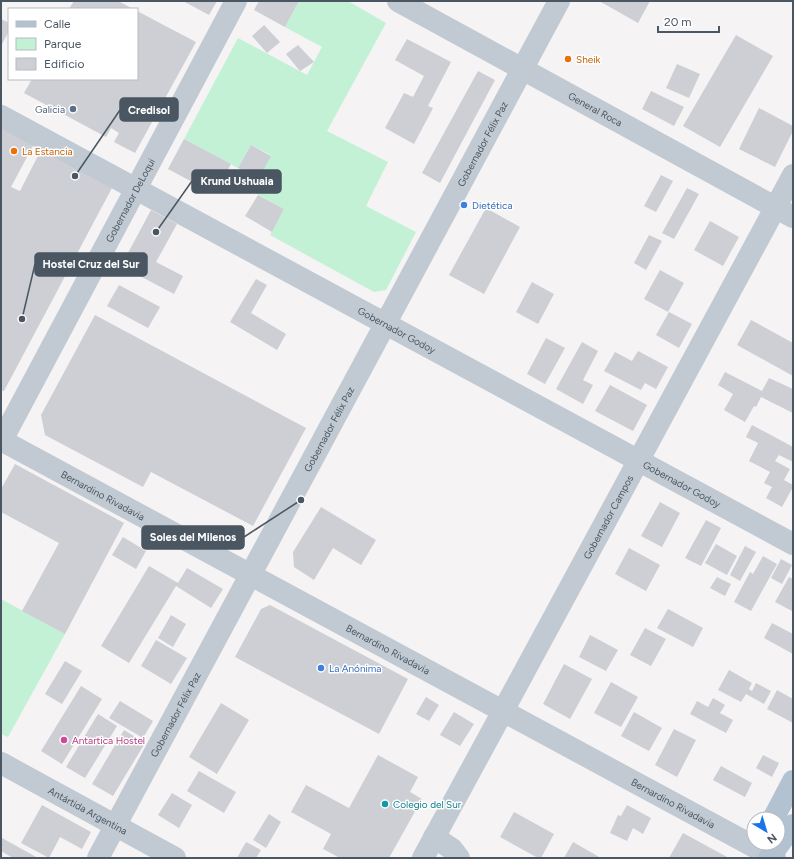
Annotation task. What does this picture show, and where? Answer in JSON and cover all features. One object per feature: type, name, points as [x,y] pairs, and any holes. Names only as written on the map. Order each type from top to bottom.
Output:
[{"type":"main road","points":[[777,811],[793,781]]},
{"type":"main road","points":[[771,854],[793,825]]},
{"type":"street","name":"Gobernador DeLoqui","points":[[1,441],[236,1]]},
{"type":"street","name":"General Roca","points":[[398,1],[784,213]]},
{"type":"street","name":"Gobernador Félix Paz","points":[[98,858],[560,1]]},
{"type":"street","name":"Gobernador Godoy","points":[[1,116],[793,544]]},
{"type":"street","name":"Gobernador Campos","points":[[423,858],[639,461],[784,213],[793,175]]},
{"type":"street","name":"Bernardino Rivadavia","points":[[1,441],[771,854]]},
{"type":"street","name":"Antártida Argentina","points":[[1,763],[175,858]]},
{"type":"street","points":[[434,837],[452,849],[459,858]]},
{"type":"green space","points":[[299,1],[348,1],[386,23],[327,131],[388,162],[366,206],[416,232],[386,290],[374,292],[270,235],[284,209],[252,191],[271,155],[251,145],[238,168],[184,139],[238,38],[307,75],[322,47],[285,27]]},
{"type":"green space","points":[[1,599],[65,634],[8,737],[1,734]]},
{"type":"building","points":[[74,1],[118,1],[131,8],[70,8]]},
{"type":"building","points":[[183,1],[217,1],[209,15]]},
{"type":"building","points":[[259,1],[299,1],[285,27],[254,10]]},
{"type":"building","points":[[650,1],[638,23],[601,2]]},
{"type":"building","points":[[138,12],[196,42],[135,153],[114,142],[119,133],[111,128],[106,137],[24,93],[31,80],[138,80]]},
{"type":"building","points":[[1,19],[8,22],[8,33],[1,46]]},
{"type":"building","points":[[264,25],[280,42],[267,53],[252,36]]},
{"type":"building","points":[[736,35],[773,56],[720,147],[683,126]]},
{"type":"building","points":[[407,39],[451,62],[428,106],[433,108],[414,144],[385,128],[404,93],[413,97],[424,76],[395,60]]},
{"type":"building","points":[[298,45],[314,62],[300,71],[286,54]]},
{"type":"building","points":[[677,64],[700,74],[689,98],[666,88]]},
{"type":"building","points":[[478,71],[495,80],[440,183],[422,173]]},
{"type":"building","points":[[651,91],[684,107],[674,126],[642,109]]},
{"type":"building","points":[[759,108],[793,126],[793,131],[775,167],[739,149]]},
{"type":"building","points":[[1,126],[34,144],[11,187],[20,191],[42,148],[113,186],[4,391],[1,390]]},
{"type":"building","points":[[184,139],[231,164],[215,194],[168,169]]},
{"type":"building","points":[[251,145],[271,156],[259,178],[238,168]]},
{"type":"building","points":[[661,175],[673,181],[656,212],[644,206]]},
{"type":"building","points":[[687,188],[699,194],[674,239],[662,233]]},
{"type":"building","points":[[258,195],[284,209],[272,232],[245,216]]},
{"type":"building","points":[[486,208],[520,227],[484,294],[449,275]]},
{"type":"building","points":[[151,210],[177,224],[156,262],[183,276],[174,294],[121,266]]},
{"type":"building","points":[[710,221],[739,237],[723,266],[694,250]]},
{"type":"building","points":[[649,235],[662,241],[646,270],[634,263]]},
{"type":"building","points":[[660,270],[684,283],[668,312],[644,299]]},
{"type":"building","points":[[256,279],[267,285],[251,313],[286,334],[277,350],[230,322]]},
{"type":"building","points":[[532,282],[554,294],[538,324],[516,312]]},
{"type":"building","points":[[119,285],[160,307],[148,328],[107,306]]},
{"type":"building","points":[[669,312],[692,324],[679,348],[656,335]]},
{"type":"building","points":[[95,315],[306,428],[253,526],[151,472],[143,487],[45,435],[41,415]]},
{"type":"building","points":[[751,320],[793,343],[793,376],[737,345]]},
{"type":"building","points":[[546,338],[565,348],[545,384],[527,374]]},
{"type":"building","points":[[582,342],[598,351],[583,380],[593,385],[583,404],[556,389]]},
{"type":"building","points":[[638,351],[668,367],[656,389],[645,383],[641,390],[604,371],[615,352],[632,361]]},
{"type":"building","points":[[725,372],[762,391],[769,378],[793,389],[793,413],[761,397],[745,422],[724,410],[733,394],[718,385]]},
{"type":"building","points":[[610,385],[647,405],[633,431],[595,411]]},
{"type":"building","points":[[752,425],[793,447],[793,462],[779,455],[775,461],[790,469],[784,480],[793,485],[782,507],[766,498],[772,487],[764,483],[770,472],[749,461],[758,443],[746,437]]},
{"type":"building","points":[[15,464],[124,523],[65,634],[22,611],[59,543],[1,512],[1,489]]},
{"type":"building","points":[[660,502],[680,513],[662,547],[641,536]]},
{"type":"building","points":[[321,507],[376,540],[361,565],[333,548],[314,580],[294,567],[293,552]]},
{"type":"building","points":[[706,520],[721,528],[701,566],[685,558]]},
{"type":"building","points":[[123,537],[146,551],[136,569],[112,555]]},
{"type":"building","points":[[716,544],[737,556],[727,575],[705,563]]},
{"type":"building","points":[[745,546],[756,552],[740,581],[730,575]]},
{"type":"building","points":[[629,548],[660,565],[646,591],[615,574]]},
{"type":"building","points":[[763,556],[777,564],[751,611],[734,602],[750,572],[753,574]]},
{"type":"building","points":[[781,559],[792,565],[782,584],[771,578]]},
{"type":"building","points":[[149,566],[178,583],[187,568],[223,589],[211,608],[176,586],[129,663],[101,646]]},
{"type":"building","points":[[717,577],[731,584],[725,596],[710,588]]},
{"type":"building","points":[[789,577],[793,579],[792,611],[775,602]]},
{"type":"building","name":"La Anónima","points":[[270,605],[408,679],[379,734],[235,657],[261,609]]},
{"type":"building","points":[[668,609],[703,628],[693,647],[657,628]]},
{"type":"building","points":[[171,615],[186,624],[173,647],[158,638]]},
{"type":"building","points":[[772,623],[793,634],[793,654],[764,638]]},
{"type":"building","points":[[645,628],[666,639],[651,666],[630,655]]},
{"type":"building","points":[[590,635],[618,650],[606,671],[579,657]]},
{"type":"building","points":[[156,640],[187,658],[171,684],[141,666]]},
{"type":"building","points":[[65,661],[82,671],[62,704],[45,694]]},
{"type":"building","points":[[564,664],[592,679],[570,719],[543,704]]},
{"type":"building","points":[[729,670],[752,683],[749,689],[752,691],[756,683],[771,691],[764,704],[746,694],[741,702],[718,690]]},
{"type":"building","points":[[611,682],[638,697],[621,727],[594,713]]},
{"type":"building","points":[[81,686],[102,699],[62,764],[41,751]]},
{"type":"building","points":[[777,690],[793,699],[793,723],[767,709]]},
{"type":"building","points":[[426,697],[439,705],[429,721],[416,714]]},
{"type":"building","points":[[713,698],[725,705],[720,713],[733,720],[726,733],[690,714],[697,701],[708,707]]},
{"type":"building","points":[[120,701],[153,721],[143,738],[109,718]]},
{"type":"building","points":[[221,703],[249,720],[217,774],[189,757]]},
{"type":"building","points":[[454,712],[474,724],[460,746],[440,735]]},
{"type":"building","points":[[634,712],[662,728],[649,751],[621,736]]},
{"type":"building","points":[[98,714],[117,726],[85,778],[66,767]]},
{"type":"building","points":[[674,729],[696,740],[677,777],[655,765]]},
{"type":"building","points":[[124,730],[145,743],[113,796],[92,784]]},
{"type":"building","name":"Colegio del Sur","points":[[378,755],[418,777],[410,792],[422,799],[389,858],[340,858],[323,849],[331,834],[291,812],[306,785],[349,808]]},
{"type":"building","points":[[763,755],[779,763],[772,777],[756,768]]},
{"type":"building","points":[[721,766],[752,783],[745,797],[713,780]]},
{"type":"building","points":[[199,771],[236,792],[224,813],[187,791]]},
{"type":"building","points":[[172,793],[192,805],[179,828],[158,815]]},
{"type":"building","points":[[42,805],[91,832],[82,849],[60,837],[49,858],[21,843]]},
{"type":"building","points":[[627,805],[651,818],[643,834],[633,828],[627,841],[610,833],[618,815],[621,816]]},
{"type":"building","points":[[514,812],[554,834],[541,858],[538,858],[500,837]]},
{"type":"building","points":[[269,814],[281,822],[266,848],[253,840]]},
{"type":"building","points":[[683,833],[729,858],[669,858]]},
{"type":"building","points":[[2,838],[38,858],[13,858],[1,851]]},
{"type":"building","points":[[246,842],[261,850],[256,858],[237,858]]},
{"type":"building","points":[[573,842],[601,858],[564,858]]},
{"type":"place","name":"Sheik","points":[[568,59]]},
{"type":"place","name":"Galicia","points":[[73,109]]},
{"type":"place","name":"La Estancia","points":[[14,151]]},
{"type":"place","name":"Credisol","points":[[75,176]]},
{"type":"place","name":"Dietética","points":[[464,205]]},
{"type":"place","name":"Krund Ushuaia","points":[[156,232]]},
{"type":"place","name":"Hostel Cruz del Sur","points":[[22,319]]},
{"type":"place","name":"Soles del Milenos","points":[[301,500]]},
{"type":"place","name":"La Anónima","points":[[321,668]]},
{"type":"place","name":"Antartica Hostel","points":[[64,740]]},
{"type":"place","name":"Colegio del Sur","points":[[385,804]]}]
